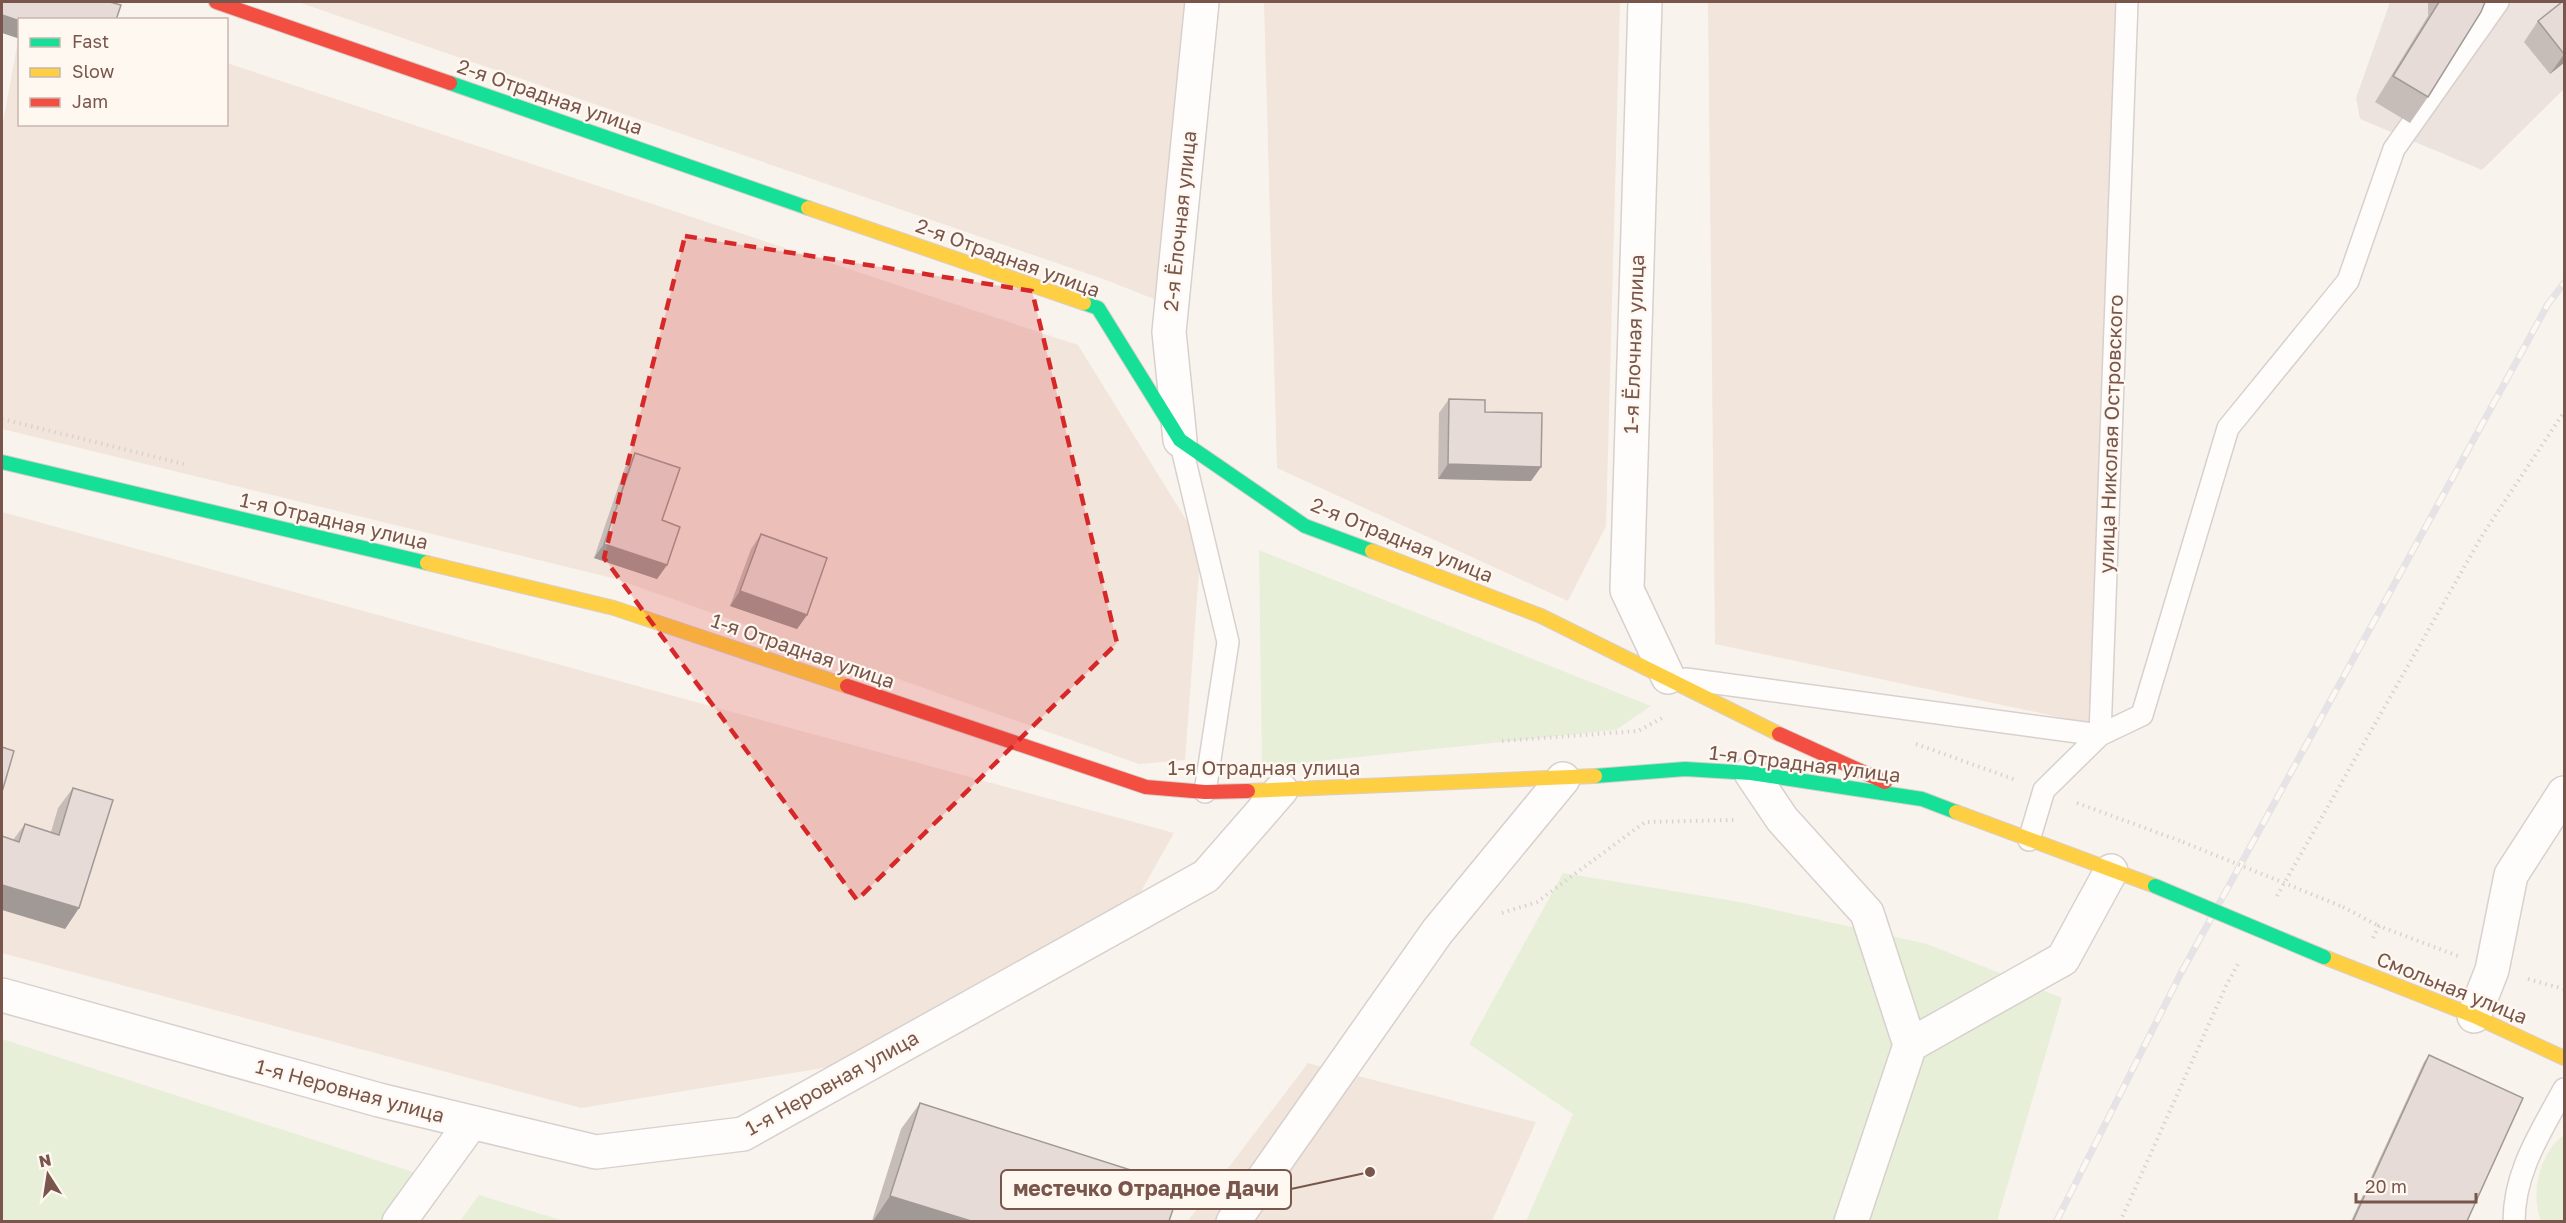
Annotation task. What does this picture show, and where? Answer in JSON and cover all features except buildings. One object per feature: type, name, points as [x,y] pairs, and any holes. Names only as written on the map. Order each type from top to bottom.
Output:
[{"type":"main road","name":"2-я Отрадная улица","points":[[216,2],[1098,308],[1180,440],[1305,526],[1541,616],[1668,677],[1744,718],[1922,799]]},
{"type":"main road","name":"1-я Отрадная улица","points":[[2,462],[614,609],[1146,786],[1205,792],[1563,779],[1685,769],[1750,773],[1922,799],[2155,886],[2324,957]]},
{"type":"main road","name":"Смольная улица","points":[[2324,957],[2474,1016],[2565,1058]]},
{"type":"street","name":"2-я Ёлочная улица","points":[[1180,440],[1169,332],[1202,2]]},
{"type":"street","name":"1-я Ёлочная улица","points":[[1645,2],[1627,590],[1668,677]]},
{"type":"street","points":[[1750,773],[1782,819],[1867,913],[1910,1045],[1851,1221]]},
{"type":"street","points":[[1233,1221],[1437,932],[1563,779]]},
{"type":"street","name":"1-я Неровная улица","points":[[2,995],[379,1100],[596,1152],[743,1134],[1206,876],[1281,790]]},
{"type":"street","points":[[2474,1016],[2493,970],[2511,875],[2565,793]]},
{"type":"street","points":[[1910,1045],[2063,959],[2111,871]]},
{"type":"street","points":[[399,1221],[471,1123]]},
{"type":"lane","name":"улица Николая Островского","points":[[2100,735],[2127,2]]},
{"type":"lane","points":[[2029,840],[2044,790],[2100,735],[2142,715],[2228,428],[2348,280],[2394,149],[2498,2]]},
{"type":"lane","points":[[1180,440],[1228,642],[1205,792]]},
{"type":"lane","points":[[1668,677],[2100,735]]},
{"type":"lane","points":[[2514,1221],[2514,1196],[2522,1167],[2565,1089]]},
{"type":"path","points":[[2272,904],[2483,534],[2565,412]]},
{"type":"path","points":[[2,419],[188,465]]},
{"type":"path","points":[[1496,741],[1638,731],[1703,696]]},
{"type":"path","points":[[1910,742],[2183,842],[2343,907],[2379,926]]},
{"type":"path","points":[[1492,915],[1537,902],[1645,822],[1782,819]]},
{"type":"path","points":[[2120,1221],[2226,986],[2243,955]]},
{"type":"highlighted area","points":[[685,236],[1032,291],[1117,643],[857,900],[604,558]]},
{"type":"shaded area","points":[[298,2],[1190,2],[1154,299],[1106,280]]},
{"type":"shaded area","points":[[1264,2],[1620,2],[1606,526],[1568,601],[1277,468]]},
{"type":"shaded area","points":[[1708,2],[2115,2],[2097,725],[1715,644]]},
{"type":"shaded area","points":[[2390,2],[2564,2],[2564,89],[2482,170],[2360,119],[2356,98]]},
{"type":"shaded area","points":[[18,40],[18,126],[228,126],[228,63],[1078,345],[1201,544],[1185,760],[1139,764],[616,579],[2,429],[2,128]]},
{"type":"shaded area","points":[[2,512],[1174,833],[1135,902],[896,1056],[581,1108],[2,953]]},
{"type":"shaded area","points":[[1308,1063],[1536,1122],[1492,1221],[1187,1222]]},
{"type":"green space","points":[[1259,550],[1651,706],[1616,730],[1262,767]]},
{"type":"green space","points":[[1563,873],[1740,902],[1927,944],[2062,998],[1997,1221],[1526,1221],[1573,1114],[1469,1044]]},
{"type":"green space","points":[[2,1039],[444,1182],[415,1221],[2,1222]]},
{"type":"green space","points":[[2564,1135],[2564,1221],[2541,1221],[2536,1199],[2539,1175],[2548,1152]]},
{"type":"green space","points":[[479,1195],[564,1221],[460,1221]]},
{"type":"railway","points":[[2056,1222],[2181,973],[2548,304],[2564,283]]},
{"type":"traffic: fast","points":[[450,83],[808,208]]},
{"type":"traffic: fast","points":[[1084,303],[1098,308],[1180,440],[1305,526],[1372,551]]},
{"type":"traffic: fast","points":[[2,462],[427,563]]},
{"type":"traffic: fast","points":[[1595,776],[1685,769],[1751,773],[1922,799],[1956,812]]},
{"type":"traffic: fast","points":[[2155,886],[2324,957]]},
{"type":"traffic: slow","points":[[808,208],[1084,303]]},
{"type":"traffic: slow","points":[[1372,551],[1541,616],[1779,734]]},
{"type":"traffic: slow","points":[[427,563],[614,608],[847,686]]},
{"type":"traffic: slow","points":[[1248,791],[1595,776]]},
{"type":"traffic: slow","points":[[1956,812],[2155,886]]},
{"type":"traffic: slow","points":[[2324,957],[2474,1016],[2564,1058]]},
{"type":"traffic: jam","points":[[216,2],[450,83]]},
{"type":"traffic: jam","points":[[847,686],[1146,787],[1205,792],[1248,791]]},
{"type":"traffic: jam","points":[[1779,734],[1885,782]]},
{"type":"place","name":"местечко Отрадное Дачи","points":[[1370,1172]]}]
